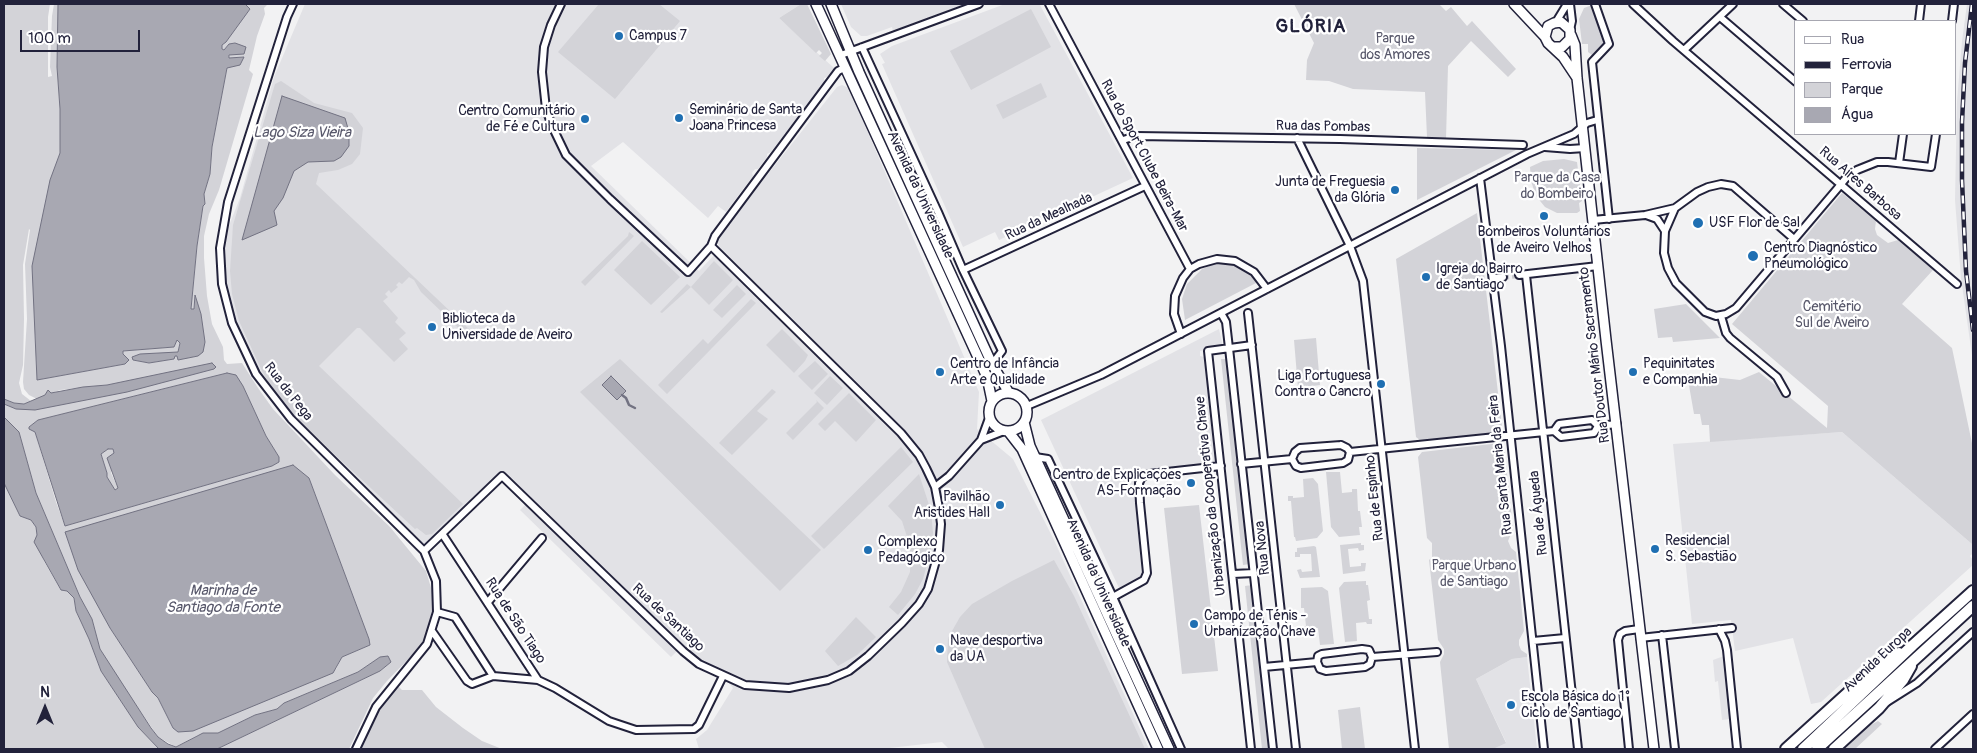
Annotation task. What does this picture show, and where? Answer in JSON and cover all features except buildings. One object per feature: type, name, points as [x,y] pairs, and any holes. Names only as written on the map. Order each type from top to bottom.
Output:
[{"type":"main road","name":"Avenida da Universidade","points":[[816,4],[987,377],[992,401]]},
{"type":"main road","name":"Avenida da Universidade","points":[[831,4],[850,51],[992,364],[1009,393]]},
{"type":"main road","points":[[1514,4],[1527,18],[1545,37],[1548,43],[1554,47],[1565,46],[1570,33],[1564,24],[1527,18]]},
{"type":"main road","points":[[1545,37],[1546,30],[1554,23]]},
{"type":"main road","name":"Rua Doutor Mário Sacramento","points":[[1570,33],[1575,45],[1598,266],[1654,749]]},
{"type":"main road","name":"Rua Doutor Mário Sacramento","points":[[1554,47],[1577,78]]},
{"type":"main road","points":[[1002,393],[1009,393],[1020,397],[1027,406],[1027,417],[1020,427],[1006,431],[995,426],[990,418],[989,406],[1002,393]]},
{"type":"main road","name":"Avenida da Universidade","points":[[1024,422],[1030,446],[1168,749]]},
{"type":"main road","name":"Avenida da Universidade","points":[[1006,431],[1022,449],[1158,749]]},
{"type":"main road","name":"Avenida Europa","points":[[1803,749],[1973,591]]},
{"type":"main road","name":"Avenida Europa","points":[[1818,749],[1973,606]]},
{"type":"main road","points":[[1786,749],[1882,662],[1913,645]]},
{"type":"main road","points":[[1834,749],[1878,709],[1903,680],[1918,656]]},
{"type":"street","name":"Rua da Pega","points":[[293,4],[284,25],[228,202],[220,248],[222,284],[232,323],[249,360],[290,419],[424,552]]},
{"type":"street","points":[[562,4],[551,25],[544,47],[542,72],[546,109],[552,126],[566,155],[610,200],[688,272],[711,246],[715,236],[838,71],[846,67]]},
{"type":"street","points":[[841,55],[979,4]]},
{"type":"street","name":"Rua do Sport Clube Beira-Mar","points":[[1049,4],[1079,53],[1145,186],[1190,269]]},
{"type":"street","points":[[1595,4],[1609,44],[1592,62],[1609,219]]},
{"type":"street","name":"Rua Aires Barbosa","points":[[1633,4],[1957,284]]},
{"type":"street","points":[[1684,50],[1733,4]]},
{"type":"street","points":[[1783,4],[1802,20]]},
{"type":"street","points":[[1919,20],[1921,4]]},
{"type":"street","points":[[1952,20],[1954,4]]},
{"type":"street","points":[[1554,23],[1572,5]]},
{"type":"street","points":[[1570,33],[1572,5]]},
{"type":"street","points":[[1720,17],[1794,80]]},
{"type":"street","name":"Avenida da Universidade","points":[[862,47],[963,270],[1002,351],[992,364]]},
{"type":"street","points":[[1027,406],[1101,375],[1527,154],[1574,134],[1591,121],[1597,120]]},
{"type":"street","points":[[1898,163],[1904,135]]},
{"type":"street","points":[[1675,208],[1665,231],[1664,253],[1668,268],[1676,283],[1705,312],[1710,315],[1721,316],[1736,308],[1841,184],[1857,170],[1869,164],[1888,162],[1931,167],[1936,135]]},
{"type":"street","name":"Rua das Pombas","points":[[1123,140],[1136,136],[1296,138],[1523,145]]},
{"type":"street","name":"Rua de Espinho","points":[[1296,138],[1350,246],[1363,282],[1415,749]]},
{"type":"street","points":[[1544,147],[1585,148]]},
{"type":"street","name":"Rua Santa Maria da Feira","points":[[1480,178],[1511,436],[1544,749]]},
{"type":"street","points":[[1593,220],[1645,215],[1675,208],[1697,192],[1721,184],[1733,186],[1794,239]]},
{"type":"street","name":"Rua da Mealhada","points":[[963,270],[1145,186]]},
{"type":"street","points":[[1645,215],[1657,219],[1665,231]]},
{"type":"street","name":"Rua de Santiago","points":[[443,535],[502,476],[683,652],[698,664],[745,685],[789,688],[828,680],[849,671],[868,656],[902,623],[919,604],[928,590],[939,550],[941,524],[935,487],[919,455],[911,444],[711,246]]},
{"type":"street","points":[[1181,334],[1174,314],[1175,296],[1183,278],[1190,269],[1199,264],[1216,259],[1235,261],[1254,272],[1267,288]]},
{"type":"street","name":"Rua de Águeda","points":[[1578,749],[1543,433],[1523,275],[1598,266]]},
{"type":"street","points":[[1493,278],[1503,277]]},
{"type":"street","name":"Rua Nova","points":[[1221,313],[1226,322],[1273,749]]},
{"type":"street","name":"Rua Nova","points":[[1248,313],[1266,462],[1296,749]]},
{"type":"street","points":[[1721,316],[1726,333],[1730,338],[1778,377],[1786,393]]},
{"type":"street","points":[[1229,348],[1252,345]]},
{"type":"street","name":"Urbanização da Cooperativa Chave","points":[[1229,348],[1208,351],[1251,749]]},
{"type":"street","points":[[935,487],[949,476],[981,440],[990,418]]},
{"type":"street","points":[[1350,452],[1543,433],[1554,431],[1559,424],[1592,420],[1598,426]]},
{"type":"street","points":[[1598,426],[1616,424]]},
{"type":"street","points":[[1554,431],[1561,437],[1594,433],[1598,426]]},
{"type":"street","points":[[981,440],[1006,431]]},
{"type":"street","points":[[1292,459],[1295,452],[1300,448],[1341,445],[1350,452]]},
{"type":"street","points":[[1292,459],[1296,466],[1301,468],[1342,463],[1348,460],[1350,452]]},
{"type":"street","name":"Avenida da Universidade","points":[[1035,457],[1048,459],[1113,597],[1181,749]]},
{"type":"street","points":[[1241,464],[1292,459]]},
{"type":"street","points":[[1113,597],[1144,580],[1147,573],[1139,483],[1142,477],[1149,474],[1221,466]]},
{"type":"street","points":[[356,749],[376,707],[400,675],[421,652],[432,631],[437,612],[436,581],[424,552],[443,535]]},
{"type":"street","name":"Rua de São Tiago","points":[[443,535],[538,680],[556,688],[609,721],[636,730],[694,729],[699,725],[723,676]]},
{"type":"street","points":[[488,602],[542,538]]},
{"type":"street","points":[[1233,574],[1254,573]]},
{"type":"street","points":[[437,612],[454,617],[493,676]]},
{"type":"street","points":[[1629,749],[1618,640],[1620,634],[1625,631],[1662,636],[1732,628]]},
{"type":"street","points":[[1719,629],[1727,650],[1738,749]]},
{"type":"street","points":[[432,631],[467,681],[472,684],[493,676],[538,680]]},
{"type":"street","points":[[1878,709],[1917,683],[1973,632]]},
{"type":"street","points":[[1662,636],[1675,749]]},
{"type":"street","points":[[1533,641],[1565,638]]},
{"type":"street","points":[[1369,650],[1372,657],[1370,664],[1365,667],[1329,671],[1320,669],[1317,662],[1318,656],[1322,654],[1345,651],[1369,650]]},
{"type":"street","points":[[1372,657],[1437,652]]},
{"type":"street","points":[[1264,667],[1317,662]]},
{"type":"street","points":[[1935,749],[1973,714]]},
{"type":"shaded area","points":[[305,4],[801,4],[779,18],[834,68],[824,78],[824,82],[771,152],[767,154],[767,157],[758,169],[755,169],[752,173],[753,176],[726,212],[718,206],[708,218],[623,142],[591,166],[699,271],[719,250],[718,241],[721,233],[837,87],[842,85],[849,88],[979,392],[977,429],[1013,459],[1054,540],[1149,749],[949,749],[942,742],[881,749],[699,749],[696,739],[707,730],[733,688],[723,676],[677,651],[671,657],[520,510],[526,504],[526,500],[502,476],[424,551],[291,419],[256,374],[232,323],[222,284],[220,248],[240,198],[274,77]]},
{"type":"shaded area","points":[[841,4],[966,4],[893,31],[892,27],[867,36],[861,36],[851,27]]},
{"type":"shaded area","points":[[1005,4],[1040,5],[1133,178],[999,240],[995,232],[963,247],[882,64],[885,63],[880,54],[892,46]]},
{"type":"shaded area","points":[[1967,4],[1973,4],[1973,362],[1961,278],[1955,200],[1957,101]]},
{"type":"shaded area","points":[[1219,329],[1223,347],[1200,351],[1200,356],[1204,357],[1216,466],[1134,476],[1142,575],[1119,588],[1041,420]]},
{"type":"shaded area","points":[[1842,432],[1973,545],[1973,553],[1970,556],[1973,560],[1973,565],[1821,702],[1811,704],[1793,638],[1735,651],[1731,620],[1692,624],[1673,444]]},
{"type":"shaded area","points":[[1724,656],[1730,719],[1722,720],[1718,681],[1715,682],[1713,660]]},
{"type":"shaded area","name":"Escola Básica do 1° Ciclo de Santiago","points":[[1527,657],[1537,749],[1493,749],[1506,742],[1476,679],[1512,659]]},
{"type":"green space","points":[[4,4],[50,4],[48,17],[48,77],[52,76],[50,67],[52,16],[54,4],[58,4],[57,67],[60,109],[60,153],[57,163],[35,324],[37,380],[125,364],[123,351],[174,347],[177,340],[180,343],[178,352],[133,360],[149,363],[174,359],[175,356],[178,359],[198,356],[202,325],[201,314],[195,297],[194,309],[191,309],[197,246],[203,206],[205,204],[204,194],[210,174],[212,147],[227,68],[243,57],[229,58],[235,43],[229,44],[224,50],[222,45],[250,9],[245,4],[268,4],[264,8],[265,14],[257,36],[249,70],[253,74],[219,190],[209,214],[204,236],[207,296],[212,324],[223,347],[224,360],[227,364],[242,363],[273,409],[335,475],[390,527],[426,571],[432,591],[432,611],[429,629],[419,648],[373,698],[349,749],[217,749],[380,671],[391,662],[380,657],[358,672],[284,703],[277,709],[255,715],[218,733],[198,735],[176,747],[158,737],[115,674],[100,649],[92,619],[80,597],[36,493],[19,432],[4,417],[4,404],[16,409],[151,377],[107,385],[60,390],[37,399],[29,395],[24,389],[27,319],[25,264],[29,229],[23,265],[23,365],[19,383],[22,394],[31,401],[24,404],[4,399]],"holes":[[[227,373],[243,386],[266,436],[279,457],[279,462],[272,466],[65,526],[35,432],[29,427],[38,420]],[[309,478],[370,645],[342,657],[336,669],[173,728],[158,698],[152,692],[110,628]]]},
{"type":"green space","name":"Campus 7","points":[[599,4],[659,4],[680,21],[615,99],[558,52]]},
{"type":"green space","points":[[801,4],[807,4],[831,54],[825,61],[819,56],[822,53],[819,50],[816,53],[779,18]]},
{"type":"green space","name":"Parque dos Amores","points":[[1294,4],[1439,4],[1446,11],[1451,7],[1467,26],[1472,21],[1516,69],[1508,77],[1471,41],[1448,66],[1446,139],[1427,137],[1425,92],[1353,89],[1329,81],[1306,80],[1307,60],[1314,43]]},
{"type":"green space","points":[[1592,5],[1605,42],[1592,55],[1588,52],[1588,44],[1582,44],[1579,19],[1584,8]]},
{"type":"green space","points":[[1031,9],[1051,47],[971,90],[950,51]]},
{"type":"green space","points":[[281,81],[314,103],[352,113],[363,128],[360,154],[352,164],[338,170],[319,173],[316,184],[473,333],[468,337],[421,292],[414,280],[409,277],[402,284],[399,282],[396,285],[398,287],[391,293],[389,290],[385,294],[388,297],[383,301],[398,318],[395,322],[406,333],[399,339],[408,349],[394,362],[360,328],[357,328],[319,366],[463,504],[432,534],[426,535],[417,528],[415,529],[291,414],[274,392],[262,371],[239,321],[232,294],[230,271],[233,225],[275,84]]},
{"type":"green space","points":[[1041,83],[1047,97],[1003,119],[996,105]]},
{"type":"green space","points":[[1417,148],[1516,150],[1417,200]]},
{"type":"green space","name":"Parque da Casa do Bombeiro","points":[[1564,159],[1577,162],[1582,201],[1579,203],[1580,211],[1577,213],[1557,213],[1545,207],[1536,196],[1531,181],[1530,167],[1543,161]]},
{"type":"green space","name":"Cemitério Sul de Aveiro","points":[[1842,193],[1876,221],[1875,229],[1877,235],[1888,243],[1898,240],[1933,270],[1902,304],[1952,348],[1973,448],[1973,545],[1842,432],[1710,442],[1709,425],[1702,425],[1700,414],[1694,414],[1687,374],[1740,380],[1759,372],[1827,428],[1828,406],[1732,324]]},
{"type":"green space","points":[[1477,213],[1502,427],[1498,432],[1421,441],[1416,437],[1396,259]]},
{"type":"green space","points":[[629,232],[634,236],[585,286],[581,282],[628,236]]},
{"type":"green space","points":[[642,241],[680,277],[651,305],[614,270]]},
{"type":"green space","points":[[714,261],[733,280],[709,305],[691,287]]},
{"type":"green space","points":[[1215,264],[1232,264],[1239,267],[1255,279],[1256,283],[1185,320],[1182,299],[1187,284],[1202,269]]},
{"type":"green space","points":[[687,284],[691,287],[662,313],[660,312]]},
{"type":"green space","points":[[737,285],[746,294],[722,318],[713,310]]},
{"type":"green space","points":[[751,299],[756,303],[667,394],[658,385],[703,339],[708,344]]},
{"type":"green space","points":[[1686,304],[1720,338],[1673,342],[1672,337],[1658,338],[1654,309]]},
{"type":"green space","points":[[782,329],[808,355],[794,373],[766,345]]},
{"type":"green space","points":[[1316,338],[1320,385],[1298,388],[1294,340]]},
{"type":"green space","points":[[620,359],[821,550],[780,591],[580,392]]},
{"type":"green space","points":[[1221,359],[1227,359],[1250,564],[1243,565]]},
{"type":"green space","points":[[815,361],[828,374],[812,390],[798,376]]},
{"type":"green space","points":[[830,376],[843,388],[827,405],[814,393]]},
{"type":"green space","points":[[772,389],[776,392],[757,411],[768,419],[732,455],[719,443]]},
{"type":"green space","points":[[849,393],[876,420],[856,442],[835,421],[825,431],[818,424]]},
{"type":"green space","points":[[816,400],[824,408],[793,440],[786,433],[817,402]]},
{"type":"green space","name":"Parque Urbano de Santiago","points":[[1500,443],[1504,446],[1513,529],[1508,541],[1511,548],[1516,552],[1524,631],[1519,640],[1519,645],[1521,650],[1527,654],[1527,657],[1512,659],[1476,679],[1506,743],[1493,749],[1449,749],[1440,662],[1444,649],[1438,640],[1429,560],[1432,557],[1432,543],[1427,538],[1418,457],[1422,452]]},
{"type":"green space","points":[[901,447],[913,462],[824,549],[811,536]]},
{"type":"green space","points":[[108,449],[113,449],[115,454],[111,473],[118,488],[115,490],[107,477],[101,453]]},
{"type":"green space","points":[[1326,472],[1340,472],[1342,493],[1352,492],[1352,489],[1357,489],[1358,511],[1360,511],[1362,527],[1359,527],[1360,535],[1339,537],[1331,527]]},
{"type":"green space","points":[[919,474],[931,511],[933,533],[931,549],[923,579],[915,594],[898,615],[889,607],[901,592],[910,572],[910,546],[902,521],[888,506]]},
{"type":"green space","points":[[1313,478],[1318,484],[1323,531],[1317,538],[1296,541],[1291,501],[1288,501],[1288,496],[1293,496],[1293,498],[1304,497],[1303,479]]},
{"type":"green space","points":[[4,483],[20,516],[31,520],[36,527],[44,561],[60,589],[67,591],[74,598],[76,611],[101,671],[138,727],[159,749],[4,749]]},
{"type":"green space","points":[[1199,505],[1218,671],[1182,674],[1164,508]]},
{"type":"green space","points":[[1361,543],[1361,545],[1364,545],[1364,550],[1359,551],[1358,548],[1348,549],[1350,567],[1361,566],[1361,563],[1366,563],[1365,571],[1343,574],[1340,545]]},
{"type":"green space","points":[[1316,547],[1320,577],[1300,578],[1297,570],[1301,569],[1302,572],[1312,571],[1311,554],[1300,554],[1300,557],[1295,557],[1295,552],[1297,552],[1297,548]]},
{"type":"green space","points":[[1054,560],[1074,596],[1145,749],[985,749],[947,662],[948,638],[960,617],[972,604]]},
{"type":"green space","points":[[1366,581],[1370,600],[1367,601],[1369,619],[1372,619],[1372,624],[1367,624],[1366,622],[1356,623],[1357,641],[1345,642],[1339,588],[1344,582]]},
{"type":"green space","points":[[1252,585],[1269,749],[1262,749],[1245,586]]},
{"type":"green space","points":[[1322,587],[1328,591],[1334,644],[1320,645],[1318,628],[1304,631],[1303,626],[1306,626],[1304,608],[1301,608],[1301,588]]},
{"type":"green space","points":[[856,617],[876,637],[857,655],[838,666],[825,651]]},
{"type":"green space","points":[[396,684],[402,690],[422,690],[436,707],[463,728],[482,741],[502,749],[356,749],[377,709]]},
{"type":"green space","points":[[1360,707],[1365,749],[1342,749],[1338,710]]},
{"type":"green space","points":[[1878,721],[1882,724],[1855,749],[1844,749],[1869,726]]},
{"type":"water","points":[[58,4],[245,4],[250,9],[222,45],[224,50],[229,44],[235,43],[246,47],[244,54],[229,55],[229,58],[244,57],[240,65],[227,68],[212,147],[210,174],[204,194],[205,204],[203,206],[197,246],[191,309],[194,309],[195,295],[201,314],[205,342],[203,352],[198,356],[178,360],[177,356],[175,356],[174,359],[149,363],[133,360],[132,357],[140,354],[178,352],[180,343],[177,340],[174,347],[123,351],[123,354],[129,360],[125,364],[37,380],[32,266],[50,180],[60,153],[60,109],[57,67]]},
{"type":"water","name":"Lago Siza Vieira","points":[[282,96],[345,118],[349,132],[349,146],[341,157],[334,161],[308,162],[294,171],[283,198],[274,211],[277,225],[242,240]]},
{"type":"water","points":[[212,363],[216,367],[214,369],[127,392],[35,410],[16,409],[4,404],[4,399],[24,404],[45,395],[48,390],[51,393],[107,385]]},
{"type":"water","points":[[227,373],[236,375],[243,386],[266,436],[279,457],[279,462],[272,466],[65,526],[35,432],[29,429],[38,420]],"holes":[[[108,449],[113,449],[114,453],[107,458],[118,488],[115,490],[107,477],[101,454]]]},
{"type":"water","points":[[611,376],[626,391],[617,400],[602,385]]},
{"type":"water","points":[[4,417],[19,432],[36,493],[80,597],[92,619],[100,649],[151,728],[158,737],[168,744],[176,747],[203,733],[218,733],[255,715],[277,709],[284,703],[358,672],[380,657],[388,656],[391,662],[380,671],[217,749],[159,749],[138,727],[101,671],[76,611],[74,598],[67,591],[61,590],[34,542],[37,535],[36,527],[31,520],[20,516],[4,483]]},
{"type":"water","name":"Marinha de Santiago da Fonte","points":[[293,465],[309,478],[370,645],[342,657],[333,673],[193,731],[178,732],[173,728],[158,698],[152,692],[110,628],[78,570],[65,532]]},
{"type":"waterway","points":[[622,395],[626,398],[629,405],[635,408]]},
{"type":"tunnel","points":[[1503,277],[1519,275]]},
{"type":"railway","points":[[1972,4],[1965,63],[1962,180],[1966,271],[1973,330]]},
{"type":"place","name":"Campus 7","points":[[619,36]]},
{"type":"place","name":"Seminário de Santa Joana Princesa","points":[[679,118]]},
{"type":"place","name":"Centro Comunitário de Fé e Cultura","points":[[585,119]]},
{"type":"place","name":"Junta de Freguesia da Glória","points":[[1395,190]]},
{"type":"place","name":"Bombeiros Voluntários de Aveiro Velhos","points":[[1544,216]]},
{"type":"place","name":"USF Flor de Sal","points":[[1698,223]]},
{"type":"place","name":"Centro Diagnóstico Pneumológico","points":[[1753,256]]},
{"type":"place","name":"Igreja do Bairro de Santiago","points":[[1426,277]]},
{"type":"place","name":"Biblioteca da Universidade de Aveiro","points":[[432,327]]},
{"type":"place","name":"Centro de Infância Arte e Qualidade","points":[[940,372]]},
{"type":"place","name":"Pequinitates e Companhia","points":[[1633,372]]},
{"type":"place","name":"Liga Portuguesa Contra o Cancro","points":[[1381,384]]},
{"type":"place","name":"Centro de Explicações AS-Formação","points":[[1191,483]]},
{"type":"place","name":"Pavilhão Aristides Hall","points":[[1000,505]]},
{"type":"place","name":"Residencial S. Sebastião","points":[[1655,549]]},
{"type":"place","name":"Complexo Pedagógico","points":[[868,550]]},
{"type":"place","name":"Campo de Ténis - Urbanização Chave","points":[[1194,624]]},
{"type":"place","name":"Nave desportiva da UA","points":[[940,649]]},
{"type":"place","name":"Escola Básica do 1° Ciclo de Santiago","points":[[1511,705]]},
{"type":"district","name":"GLÓRIA","points":[[1311,27]]}]
